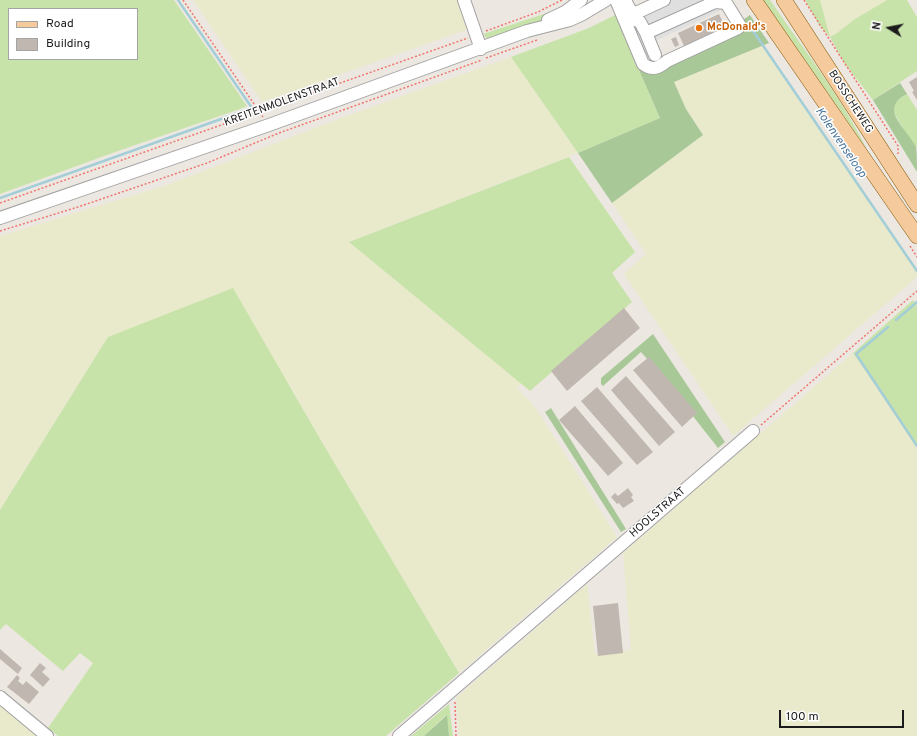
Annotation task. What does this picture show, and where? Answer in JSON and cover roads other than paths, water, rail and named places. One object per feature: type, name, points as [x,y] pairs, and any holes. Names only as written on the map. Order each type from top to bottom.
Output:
[{"type":"main road","name":"BOSSCHEWEG","points":[[754,0],[917,236]]},
{"type":"main road","name":"BOSSCHEWEG","points":[[784,0],[917,205]]},
{"type":"street","points":[[464,0],[481,49]]},
{"type":"street","name":"KREITENMOLENSTRAAT","points":[[526,32],[565,12],[581,0]]},
{"type":"street","name":"KREITENMOLENSTRAAT","points":[[0,218],[269,125],[526,32],[570,20],[606,0]]},
{"type":"street","points":[[620,2],[636,13],[664,0]]},
{"type":"street","points":[[620,2],[645,66],[656,68],[660,67],[667,61],[738,28],[739,24],[726,3],[714,1],[646,33]]},
{"type":"street","points":[[620,2],[630,17],[640,22],[646,33],[654,55]]},
{"type":"street","name":"HOOLSTRAAT","points":[[399,736],[753,431]]},
{"type":"street","points":[[0,697],[47,736]]},
{"type":"waterway","points":[[0,198],[252,108],[178,0]]},
{"type":"waterway","name":"Kolenvenseloop","points":[[749,25],[917,271]]},
{"type":"waterway","name":"Kolenvenseloop","points":[[896,320],[917,302]]},
{"type":"waterway","name":"Kolenvenseloop","points":[[888,327],[856,354],[917,446]]},
{"type":"place","name":"McDonald's","points":[[699,28]]}]
